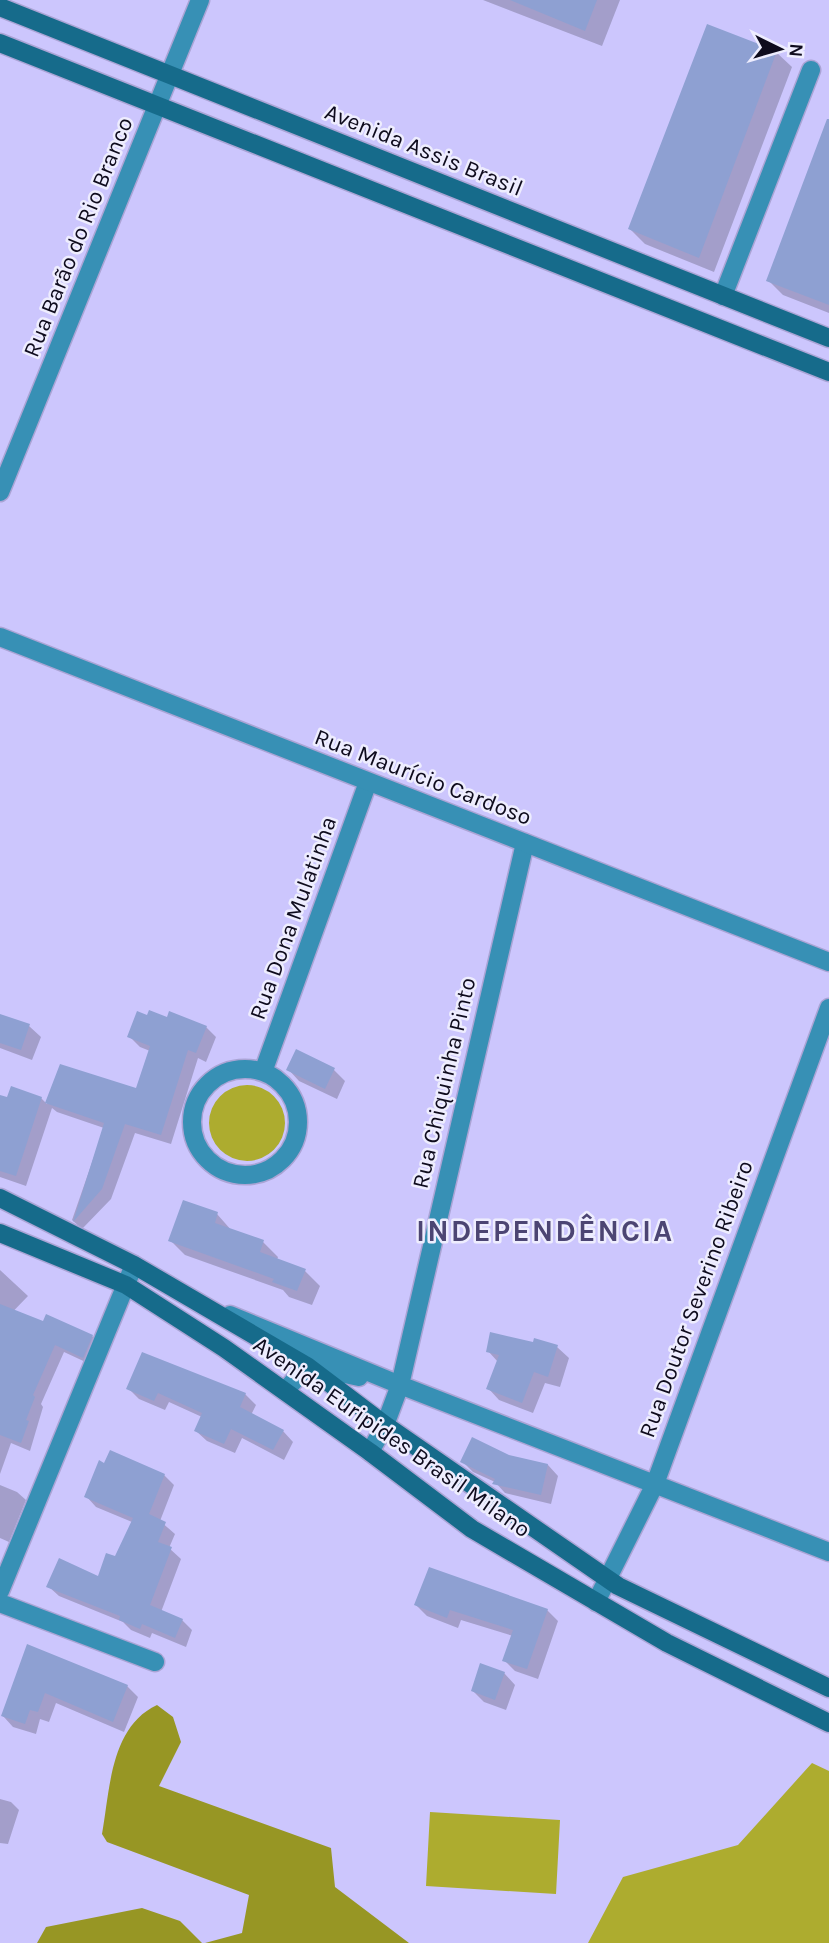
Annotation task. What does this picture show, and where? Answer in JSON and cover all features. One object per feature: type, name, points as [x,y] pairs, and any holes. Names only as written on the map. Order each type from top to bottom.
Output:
[{"type":"main road","name":"Avenida Assis Brasil","points":[[0,7],[829,338]]},
{"type":"main road","points":[[0,43],[829,372]]},
{"type":"main road","name":"Avenida Euripides Brasil Milano","points":[[0,1198],[134,1265],[307,1366],[385,1425],[609,1580],[829,1688]]},
{"type":"main road","name":"Avenida Euripides Brasil Milano","points":[[0,1233],[126,1285],[285,1391],[472,1529],[667,1643],[829,1723]]},
{"type":"street","name":"Rua Barão do Rio Branco","points":[[0,492],[200,0]]},
{"type":"street","points":[[723,296],[811,70]]},
{"type":"street","name":"Rua Maurício Cardoso","points":[[0,637],[829,962]]},
{"type":"street","name":"Rua Dona Mulatinha","points":[[263,1072],[368,782]]},
{"type":"street","name":"Rua Chiquinha Pinto","points":[[370,1452],[385,1425],[400,1385],[525,843]]},
{"type":"street","name":"Rua Doutor Severino Ribeiro","points":[[596,1602],[655,1484],[829,1008]]},
{"type":"street","points":[[246,1069],[263,1072],[279,1081],[291,1094],[297,1110],[298,1129],[293,1146],[283,1160],[268,1171],[251,1176],[233,1175],[217,1168],[204,1156],[195,1141],[192,1124],[194,1107],[201,1091],[214,1079],[229,1071],[246,1069]]},
{"type":"street","points":[[0,1591],[134,1265]]},
{"type":"street","points":[[188,1297],[400,1385],[829,1552]]},
{"type":"street","points":[[285,1391],[307,1366],[400,1385]]},
{"type":"street","points":[[0,1603],[155,1662]]},
{"type":"shaded area","points":[[255,1085],[268,1091],[279,1102],[285,1115],[283,1138],[268,1155],[255,1161],[239,1161],[226,1155],[211,1138],[209,1115],[215,1102],[232,1087]]},
{"type":"shaded area","points":[[157,1705],[173,1717],[181,1742],[159,1786],[331,1848],[335,1887],[409,1943],[205,1943],[242,1933],[249,1895],[107,1842],[102,1834],[115,1761],[121,1744],[141,1715]]},
{"type":"shaded area","points":[[812,1763],[829,1771],[829,1943],[588,1943],[623,1877],[738,1845]]},
{"type":"shaded area","points":[[430,1812],[560,1820],[556,1894],[426,1886]]},
{"type":"shaded area","points":[[142,1908],[180,1921],[202,1943],[37,1943],[46,1927]]},
{"type":"building","points":[[510,0],[597,0],[585,31]]},
{"type":"building","points":[[707,24],[777,51],[699,258],[628,229]]},
{"type":"building","points":[[829,119],[829,305],[766,281]]},
{"type":"building","points":[[149,1010],[167,1017],[169,1011],[207,1026],[196,1053],[188,1050],[161,1135],[125,1124],[102,1189],[73,1222],[104,1123],[45,1103],[60,1064],[136,1088],[150,1046],[127,1037],[137,1011],[147,1015]]},
{"type":"building","points":[[0,1014],[30,1024],[21,1050],[0,1043]]},
{"type":"building","points":[[296,1049],[335,1068],[325,1089],[286,1070]]},
{"type":"building","points":[[11,1086],[42,1097],[16,1176],[0,1171],[0,1095],[7,1097]]},
{"type":"building","points":[[183,1200],[218,1212],[215,1223],[264,1240],[260,1252],[306,1269],[297,1291],[272,1282],[274,1279],[168,1241]]},
{"type":"building","points":[[0,1304],[43,1321],[46,1314],[93,1335],[83,1358],[55,1345],[33,1395],[35,1397],[26,1420],[29,1421],[21,1443],[0,1435]]},
{"type":"building","points":[[490,1332],[533,1342],[534,1338],[558,1345],[548,1377],[534,1372],[522,1403],[486,1389],[499,1355],[486,1352]]},
{"type":"building","points":[[142,1352],[246,1393],[240,1407],[284,1430],[273,1450],[231,1429],[224,1444],[194,1431],[202,1413],[158,1393],[154,1401],[126,1389]]},
{"type":"building","points":[[472,1437],[509,1455],[548,1464],[541,1495],[492,1484],[495,1479],[460,1462]]},
{"type":"building","points":[[110,1450],[165,1474],[149,1514],[166,1522],[158,1542],[172,1547],[150,1605],[183,1619],[175,1638],[142,1624],[140,1629],[119,1620],[120,1616],[46,1587],[59,1558],[98,1576],[106,1553],[115,1556],[133,1518],[84,1497],[99,1460],[104,1463]]},
{"type":"building","points":[[429,1567],[548,1609],[527,1669],[502,1661],[513,1630],[450,1610],[447,1618],[414,1605]]},
{"type":"building","points":[[27,1644],[128,1685],[113,1722],[45,1693],[38,1712],[30,1710],[25,1724],[1,1716]]},
{"type":"building","points":[[480,1663],[505,1672],[495,1700],[471,1691]]},
{"type":"district","name":"INDEPENDÊNCIA","points":[[545,1231]]}]
